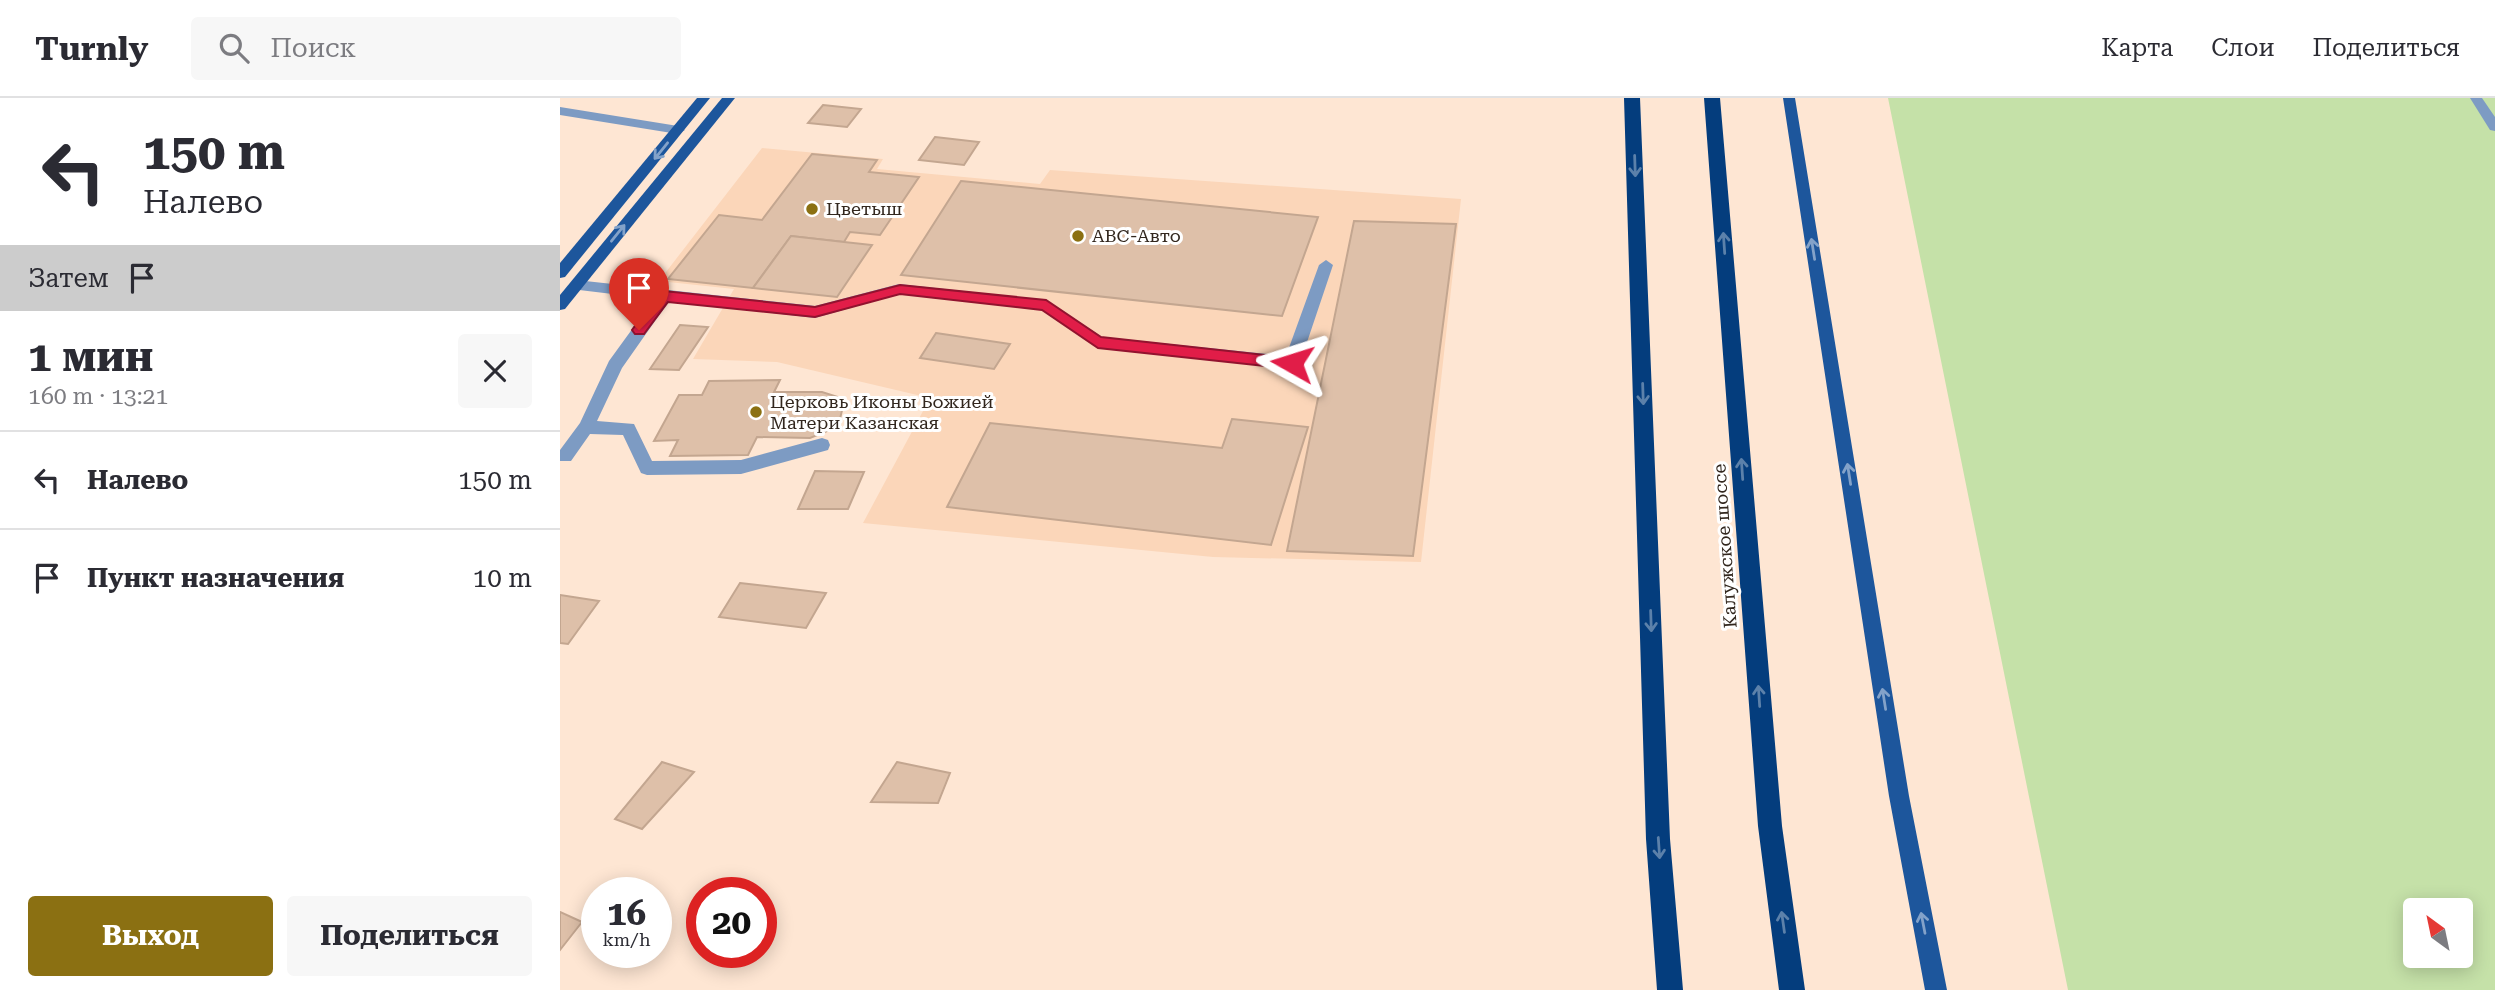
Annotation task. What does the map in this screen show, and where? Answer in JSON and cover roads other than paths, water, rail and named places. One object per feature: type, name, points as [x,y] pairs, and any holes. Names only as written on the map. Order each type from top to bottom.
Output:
[{"type":"highway","points":[[1632,98],[1658,839],[1670,990]]},
{"type":"highway","name":"Калужское шоссе","points":[[1713,98],[1770,826],[1792,990]]},
{"type":"main road","points":[[560,273],[704,98]]},
{"type":"main road","points":[[560,305],[729,98]]},
{"type":"main road","points":[[1789,98],[1899,796],[1936,990]]},
{"type":"lane","points":[[2476,98],[2495,127]]},
{"type":"lane","points":[[560,111],[678,130]]},
{"type":"lane","points":[[576,285],[815,312],[900,289],[1046,305],[1098,342],[1292,363],[1326,265]]},
{"type":"lane","points":[[565,456],[586,427],[615,365],[664,296]]},
{"type":"lane","points":[[586,427],[628,429],[647,468],[741,467],[822,445]]},
{"type":"place","name":"Цветыш","points":[[812,209]]},
{"type":"place","name":"АВС-Авто","points":[[1078,236]]},
{"type":"place","name":"Церковь Иконы Божией Матери Казанская","points":[[756,412]]}]
